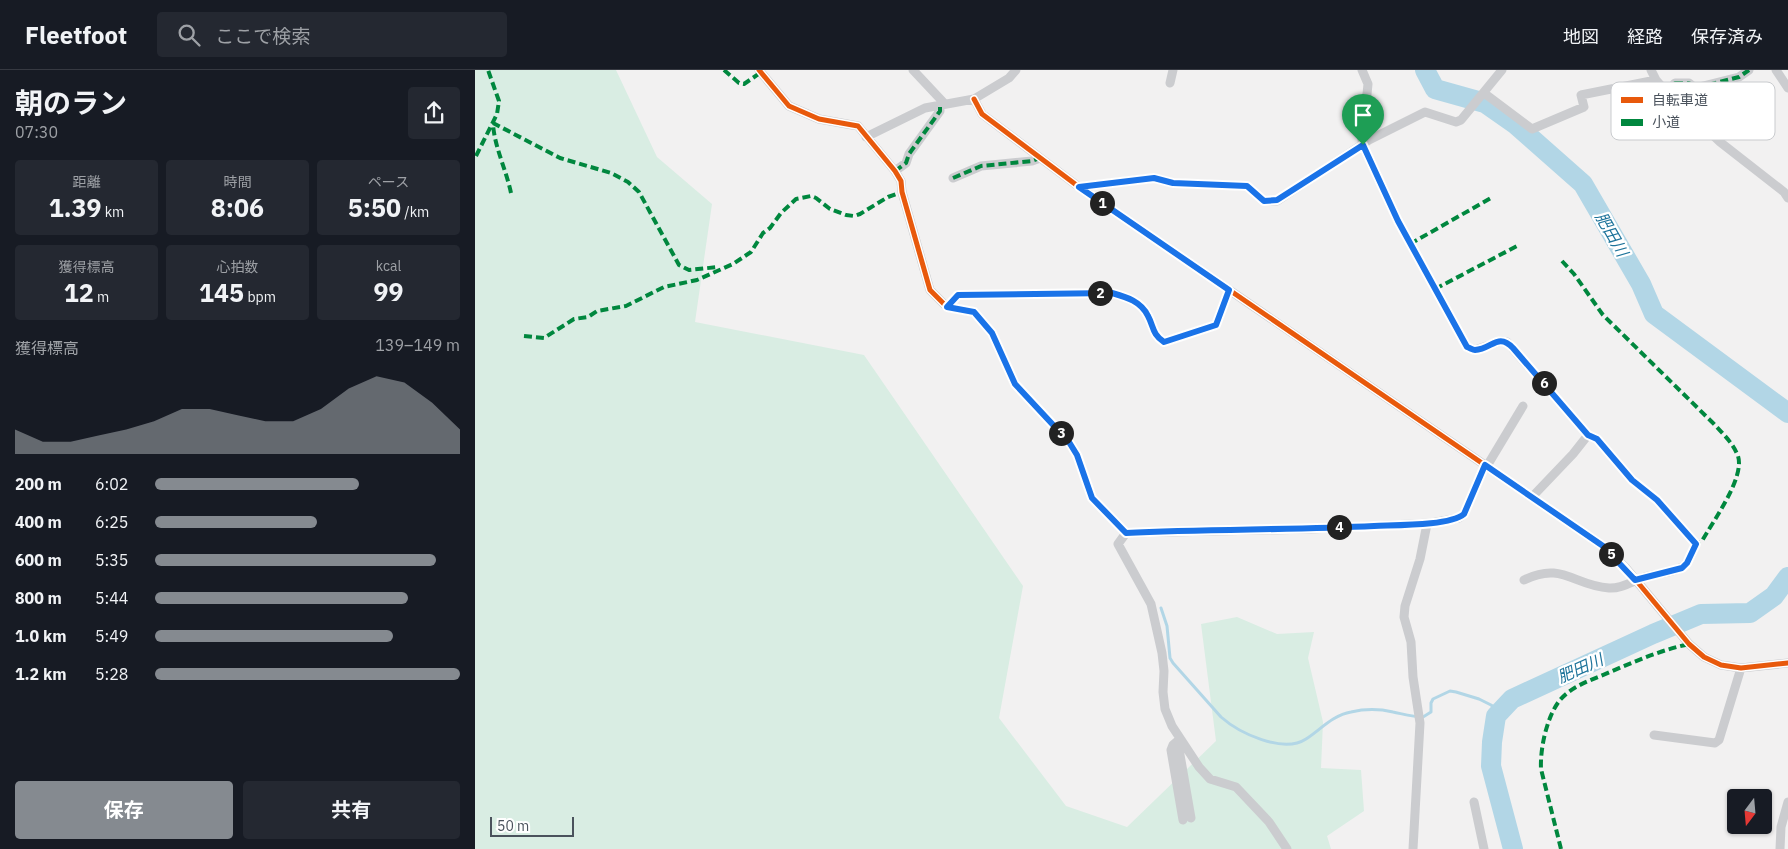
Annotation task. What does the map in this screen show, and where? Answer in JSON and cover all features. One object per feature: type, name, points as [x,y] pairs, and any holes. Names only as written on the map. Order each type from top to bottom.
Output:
[{"type":"street","points":[[759,70],[789,106],[819,119],[858,126],[895,171],[901,181],[930,290],[947,307],[974,312],[992,333],[1015,384],[1069,442],[1077,455],[1092,498],[1126,533],[1311,529],[1431,523],[1459,518],[1464,514],[1486,466],[1523,406]]},
{"type":"street","points":[[913,70],[942,104]]},
{"type":"street","points":[[866,137],[925,108],[974,99],[1009,78],[1016,70]]},
{"type":"street","points":[[1170,83],[1173,70]]},
{"type":"street","points":[[1362,70],[1368,84],[1367,94],[1358,119],[1363,145],[1402,229],[1467,347],[1475,350],[1501,341],[1507,342],[1588,435],[1597,439],[1632,480],[1657,500],[1696,544],[1687,563],[1682,568],[1635,580],[1621,588],[1610,588],[1553,572],[1534,575],[1524,580]]},
{"type":"street","points":[[1079,187],[1154,178],[1173,183],[1247,186],[1264,201],[1277,200],[1390,128],[1425,112],[1457,122],[1461,120],[1502,70]]},
{"type":"street","points":[[1647,82],[1656,80],[1651,70]]},
{"type":"street","points":[[1717,82],[1739,76],[1749,70]]},
{"type":"street","points":[[1776,70],[1788,88]]},
{"type":"street","points":[[1484,93],[1532,129],[1584,108],[1581,96],[1611,90]]},
{"type":"street","points":[[974,99],[982,114],[1079,187],[1603,546],[1650,597],[1689,644],[1703,657],[1721,665],[1741,668],[1788,663]]},
{"type":"street","points":[[895,171],[906,163],[909,154],[940,111],[942,104]]},
{"type":"street","points":[[1718,140],[1788,198]]},
{"type":"street","points":[[953,178],[981,166],[1032,161],[1040,158]]},
{"type":"street","points":[[947,307],[958,295],[1112,293],[1134,300],[1148,314],[1156,337],[1164,342],[1216,325],[1229,290]]},
{"type":"street","points":[[1532,497],[1588,435]]},
{"type":"street","points":[[1413,849],[1420,723],[1413,676],[1411,642],[1404,617],[1405,606],[1420,559],[1427,524],[1431,523]]},
{"type":"street","points":[[1126,533],[1118,544],[1151,604],[1159,633],[1165,671],[1163,692],[1165,709],[1181,741],[1199,768],[1210,779],[1236,787],[1269,822],[1287,849]]},
{"type":"street","points":[[1653,736],[1715,742],[1719,740],[1741,668]]},
{"type":"street","points":[[1181,741],[1173,745],[1171,750],[1187,819]]},
{"type":"street","points":[[1474,802],[1485,849]]},
{"type":"street","points":[[1780,849],[1781,827],[1786,818],[1788,802]]},
{"type":"green space","points":[[475,70],[616,70],[657,157],[712,204],[695,322],[864,355],[1023,586],[999,718],[1066,806],[1127,827],[1216,741],[1201,624],[1237,617],[1277,634],[1314,632],[1308,658],[1323,722],[1321,768],[1361,770],[1364,811],[1327,836],[1331,849],[475,849]]},
{"type":"waterway","name":"肥田川","points":[[1425,70],[1435,89],[1485,103],[1515,124],[1583,184],[1641,284],[1654,314],[1788,413]]},
{"type":"waterway","name":"肥田川","points":[[1513,849],[1491,766],[1496,716],[1512,699],[1701,614],[1750,613],[1774,596],[1788,577]]},
{"type":"waterway","points":[[1161,608],[1167,626],[1170,658],[1173,663],[1221,717],[1239,729],[1262,740],[1274,743],[1296,743],[1306,739],[1338,716],[1356,711],[1383,710],[1423,717],[1431,712],[1433,699],[1450,691],[1479,699],[1500,712]]},
{"type":"marked path","points":[[476,156],[497,114],[499,101],[488,70]]},
{"type":"marked path","points":[[724,70],[739,83],[744,84],[760,73]]},
{"type":"marked path","points":[[1719,82],[1739,77],[1749,70]]},
{"type":"marked path","points":[[895,171],[906,163],[909,154],[940,111],[940,104]]},
{"type":"marked path","points":[[511,193],[493,123],[560,158],[611,173],[628,182],[639,192],[679,265],[689,270],[718,267]]},
{"type":"marked path","points":[[953,178],[981,166],[1032,161],[1040,158]]},
{"type":"marked path","points":[[524,336],[544,338],[574,319],[588,317],[597,311],[626,306],[664,287],[697,280],[733,264],[751,252],[763,233],[770,228],[781,213],[796,199],[811,196],[830,209],[854,216],[888,197],[902,192]]},
{"type":"marked path","points":[[1410,244],[1491,198]]},
{"type":"marked path","points":[[1435,289],[1519,245]]},
{"type":"marked path","points":[[1562,261],[1574,274],[1603,315],[1714,424],[1736,451],[1739,465],[1733,487],[1702,541],[1696,544]]},
{"type":"marked path","points":[[1561,849],[1541,769],[1545,733],[1555,707],[1565,695],[1583,683],[1649,656],[1689,644]]},
{"type":"cycle path","points":[[759,70],[789,106],[819,119],[858,126],[895,171],[901,181],[902,192],[930,290],[947,307],[974,312],[992,333],[1015,384],[1069,442],[1077,455],[1092,498],[1126,533],[1311,529],[1431,523],[1459,518],[1464,514],[1485,465]]},
{"type":"cycle path","points":[[974,99],[982,114],[1079,187],[1603,546],[1625,567],[1689,644],[1704,657],[1721,665],[1741,668],[1788,663]]},
{"type":"route","points":[[1363,145],[1398,221],[1467,347],[1475,350],[1501,341],[1507,342],[1513,348],[1588,435],[1597,439],[1632,480],[1657,500],[1696,544],[1687,563],[1682,568],[1635,580],[1625,567],[1603,546],[1485,465],[1464,514],[1459,518],[1431,523],[1311,529],[1126,533],[1092,498],[1077,455],[1069,442],[1015,384],[992,333],[974,312],[947,307],[958,295],[1112,293],[1134,300],[1148,314],[1156,337],[1164,342],[1216,325],[1229,290],[1079,187],[1154,178],[1173,183],[1247,186],[1264,201],[1277,200],[1363,145]]}]
